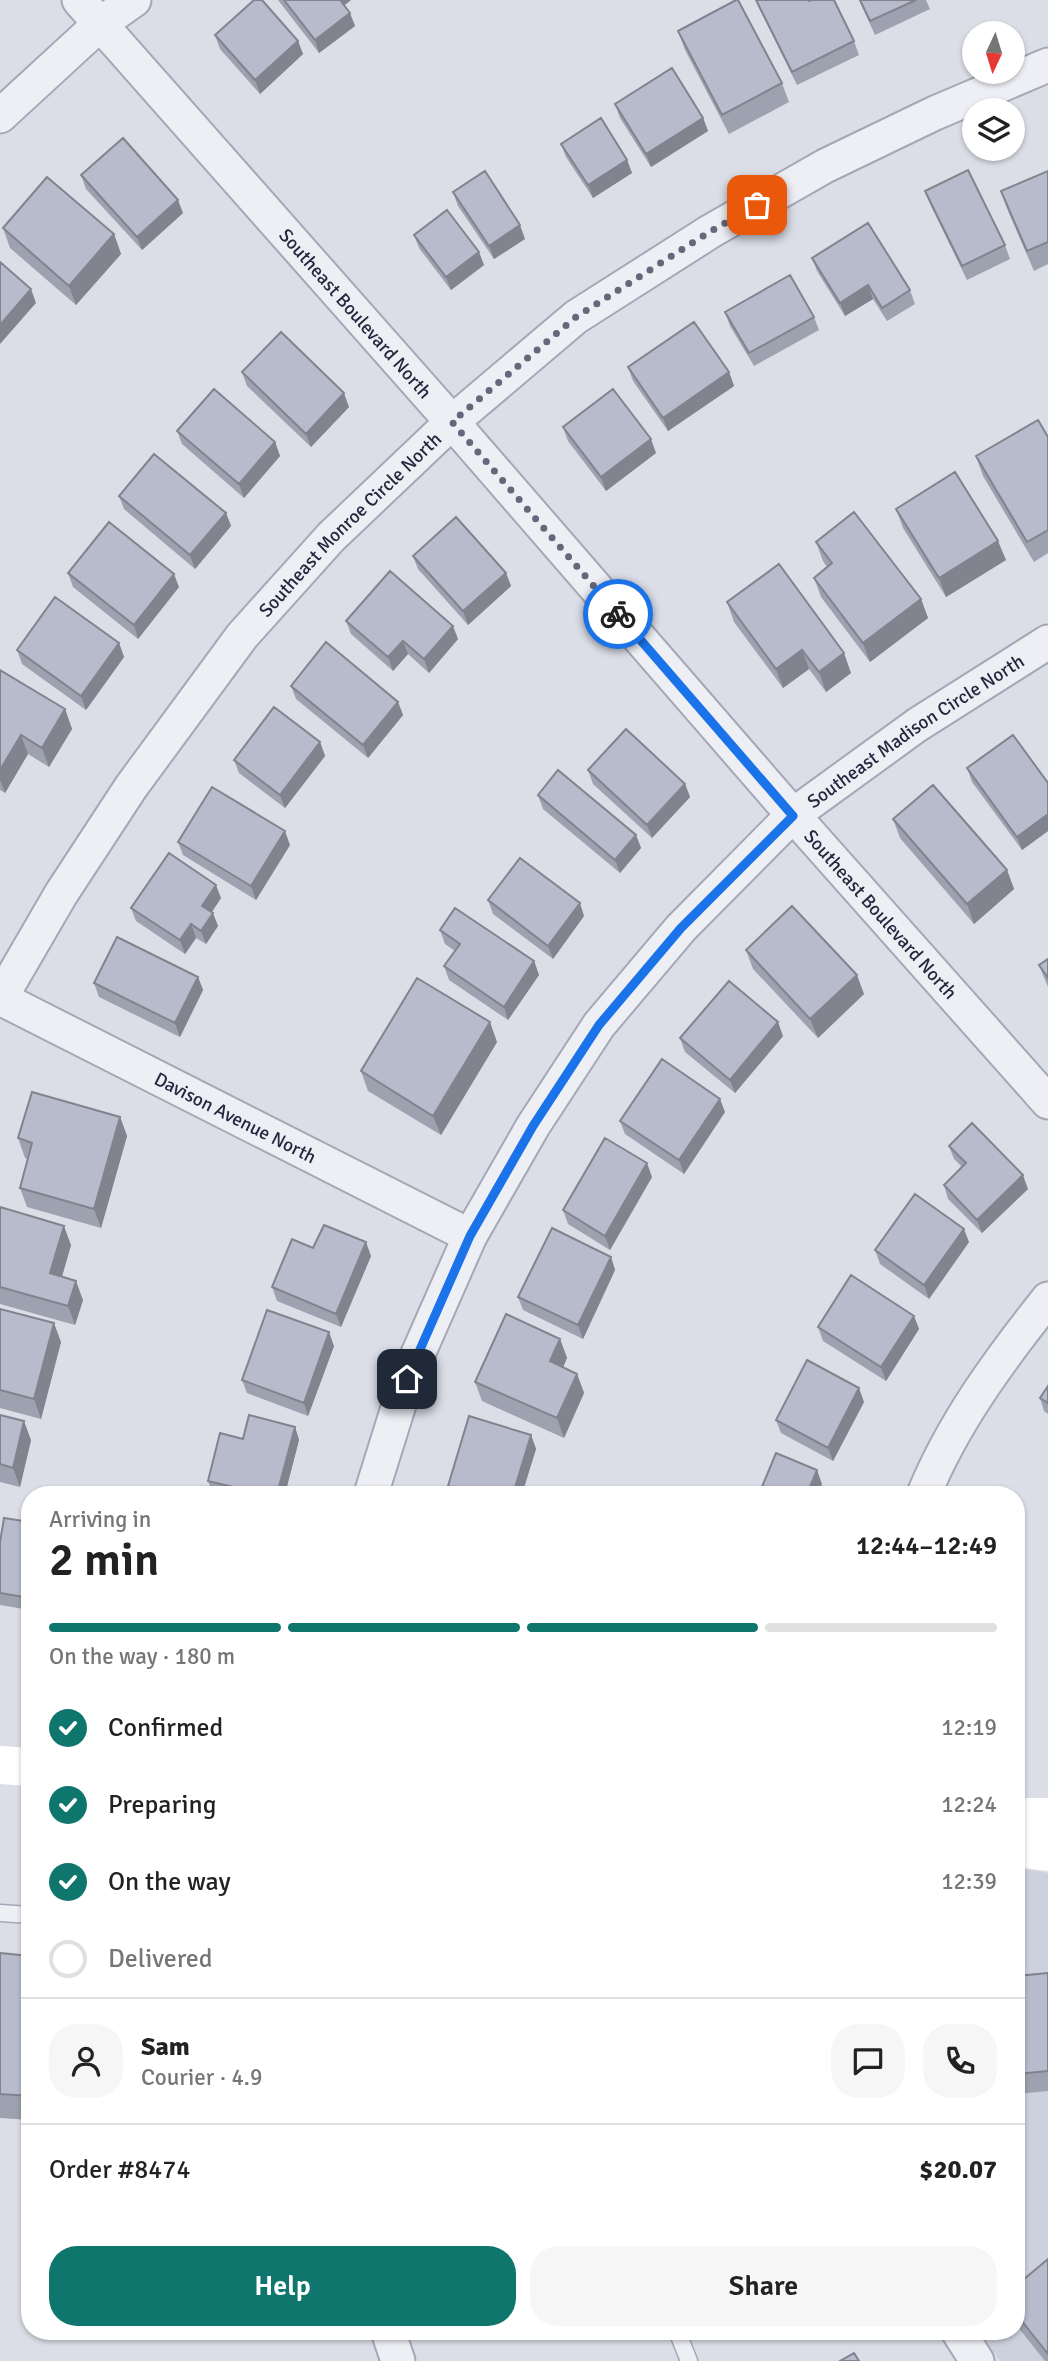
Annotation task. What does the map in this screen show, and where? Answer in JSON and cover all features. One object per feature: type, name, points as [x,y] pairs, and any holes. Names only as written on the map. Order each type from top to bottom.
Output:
[{"type":"street","points":[[0,116],[90,12],[134,0]]},
{"type":"street","name":"Southeast Boulevard North","points":[[90,12],[452,422],[793,816],[1048,1102]]},
{"type":"street","name":"Southeast Monroe Circle North","points":[[0,999],[61,894],[131,787],[242,636],[331,537],[452,422],[576,317],[711,231],[825,166],[935,113],[1048,65]]},
{"type":"street","name":"Southeast Madison Circle North","points":[[374,1486],[407,1379],[470,1236],[533,1126],[599,1025],[681,928],[793,816],[917,725],[1048,642]]},
{"type":"street","name":"Davison Avenue North","points":[[0,999],[470,1236]]},
{"type":"street","points":[[928,1486],[962,1418],[1007,1350],[1048,1299]]},
{"type":"street","points":[[0,1765],[21,1766]]},
{"type":"street","points":[[1025,1818],[1048,1817]]},
{"type":"street","points":[[1025,1848],[1048,1852]]},
{"type":"street","points":[[391,2340],[398,2361]]},
{"type":"street","points":[[964,2340],[977,2361]]},
{"type":"lane","points":[[0,1913],[21,1914]]},
{"type":"lane","points":[[681,2340],[689,2361]]},
{"type":"shaded area","points":[[1025,1869],[1048,1873],[1048,2361],[1000,2361],[986,2340],[1025,2340]]},
{"type":"building","points":[[254,0],[262,0],[298,41],[255,80],[215,35]]},
{"type":"building","points":[[284,0],[340,0],[350,13],[315,40]]},
{"type":"building","points":[[736,0],[782,83],[722,115],[678,31]]},
{"type":"building","points":[[756,0],[834,0],[854,41],[792,72]]},
{"type":"building","points":[[860,0],[916,0],[870,21]]},
{"type":"building","points":[[672,68],[703,118],[646,154],[615,104]]},
{"type":"building","points":[[601,118],[627,160],[588,185],[561,144]]},
{"type":"building","points":[[123,138],[178,200],[137,237],[81,175]]},
{"type":"building","points":[[968,170],[1005,245],[962,266],[925,191]]},
{"type":"building","points":[[485,171],[520,225],[489,246],[453,192]]},
{"type":"building","points":[[1048,171],[1048,242],[1027,251],[1001,191]]},
{"type":"building","points":[[47,177],[114,234],[69,286],[3,228]]},
{"type":"building","points":[[447,210],[479,252],[446,277],[414,235]]},
{"type":"building","points":[[868,223],[910,290],[882,308],[868,285],[840,303],[812,258]]},
{"type":"building","points":[[0,262],[31,289],[0,325]]},
{"type":"building","points":[[790,275],[814,317],[749,353],[725,312]]},
{"type":"building","points":[[694,322],[729,372],[663,418],[628,367]]},
{"type":"building","points":[[281,332],[344,393],[306,434],[242,372]]},
{"type":"building","points":[[214,389],[275,442],[239,484],[177,431]]},
{"type":"building","points":[[613,389],[651,439],[601,477],[563,427]]},
{"type":"building","points":[[1038,420],[1048,437],[1048,530],[1027,542],[976,456]]},
{"type":"building","points":[[154,454],[226,513],[190,555],[119,496]]},
{"type":"building","points":[[955,472],[998,541],[939,578],[896,509]]},
{"type":"building","points":[[854,512],[921,599],[863,643],[814,578],[832,563],[816,542]]},
{"type":"building","points":[[456,517],[506,573],[463,611],[413,556]]},
{"type":"building","points":[[109,522],[174,574],[134,625],[68,573]]},
{"type":"building","points":[[779,564],[844,653],[819,672],[802,650],[776,669],[727,602]]},
{"type":"building","points":[[390,571],[453,626],[424,659],[403,641],[388,657],[346,621]]},
{"type":"building","points":[[55,597],[119,643],[81,696],[17,650]]},
{"type":"building","points":[[326,642],[398,702],[363,745],[291,686]]},
{"type":"building","points":[[0,670],[65,709],[42,748],[21,735],[0,770]]},
{"type":"building","points":[[274,707],[320,742],[280,795],[234,760]]},
{"type":"building","points":[[626,729],[685,784],[647,825],[588,770]]},
{"type":"building","points":[[1013,735],[1048,783],[1048,814],[1017,837],[967,768]]},
{"type":"building","points":[[558,770],[636,835],[615,860],[538,795]]},
{"type":"building","points":[[933,785],[1007,870],[967,904],[893,819]]},
{"type":"building","points":[[212,787],[285,831],[251,886],[178,842]]},
{"type":"building","points":[[169,853],[216,885],[202,906],[213,913],[201,931],[191,924],[180,940],[131,908]]},
{"type":"building","points":[[520,858],[580,903],[548,946],[488,900]]},
{"type":"building","points":[[792,906],[857,975],[810,1019],[746,950]]},
{"type":"building","points":[[455,908],[534,961],[504,1007],[444,966],[460,944],[440,930]]},
{"type":"building","points":[[117,937],[198,977],[175,1023],[94,983]]},
{"type":"building","points":[[1048,959],[1048,978],[1039,965]]},
{"type":"building","points":[[417,978],[490,1022],[433,1116],[361,1071]]},
{"type":"building","points":[[729,981],[778,1022],[730,1080],[680,1038]]},
{"type":"building","points":[[662,1059],[720,1099],[679,1160],[620,1121]]},
{"type":"building","points":[[32,1092],[120,1117],[94,1209],[20,1188],[32,1143],[18,1138]]},
{"type":"building","points":[[972,1123],[1023,1175],[977,1220],[944,1185],[966,1163],[949,1146]]},
{"type":"building","points":[[605,1138],[647,1163],[605,1236],[563,1210]]},
{"type":"building","points":[[915,1194],[964,1229],[924,1285],[875,1250]]},
{"type":"building","points":[[0,1207],[64,1226],[50,1273],[76,1281],[68,1306],[0,1287]]},
{"type":"building","points":[[324,1225],[366,1242],[336,1314],[272,1287],[292,1239],[313,1248]]},
{"type":"building","points":[[552,1228],[611,1257],[578,1325],[518,1297]]},
{"type":"building","points":[[851,1275],[914,1316],[881,1367],[818,1327]]},
{"type":"building","points":[[0,1309],[54,1323],[34,1399],[0,1390]]},
{"type":"building","points":[[267,1310],[329,1332],[304,1403],[242,1380]]},
{"type":"building","points":[[506,1314],[560,1339],[550,1361],[577,1374],[557,1418],[475,1382]]},
{"type":"building","points":[[807,1360],[859,1388],[828,1448],[776,1420]]},
{"type":"building","points":[[1048,1386],[1048,1403],[1040,1398]]},
{"type":"building","points":[[0,1415],[24,1421],[13,1468],[0,1464]]},
{"type":"building","points":[[249,1415],[295,1427],[279,1486],[229,1486],[208,1481],[220,1433],[243,1439]]},
{"type":"building","points":[[469,1416],[531,1435],[515,1486],[448,1486]]},
{"type":"building","points":[[776,1453],[817,1470],[810,1486],[762,1486]]},
{"type":"building","points":[[4,1518],[21,1521],[21,1596],[0,1593],[0,1542]]},
{"type":"building","points":[[0,1953],[21,1955],[21,2095],[0,2094]]},
{"type":"building","points":[[1048,1973],[1048,2071],[1025,2073],[1025,1975]]},
{"type":"building","points":[[1048,2259],[1048,2354],[1025,2325],[1025,2278]]},
{"type":"building","points":[[854,2353],[859,2361],[840,2361]]},
{"type":"way so far","points":[[618,614],[452,422],[576,317],[757,205]]},
{"type":"route","points":[[407,1379],[470,1236],[533,1126],[599,1025],[681,928],[793,816],[618,614]]}]
